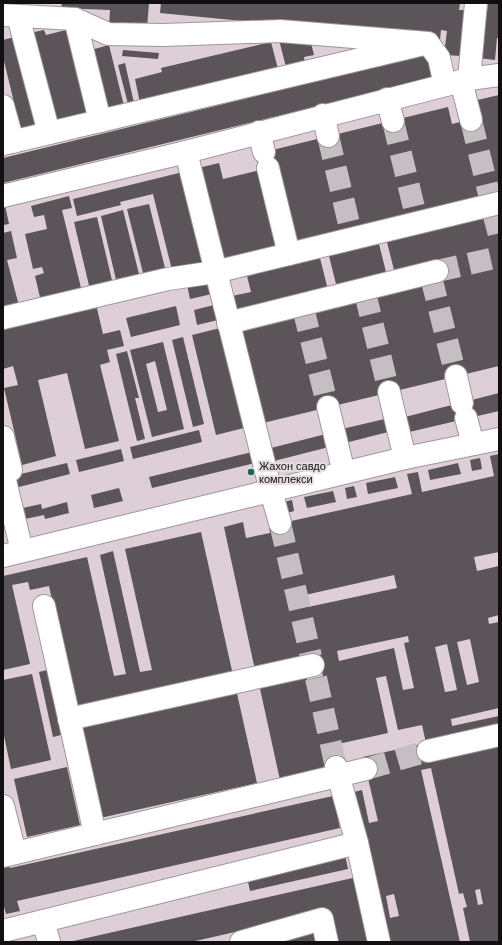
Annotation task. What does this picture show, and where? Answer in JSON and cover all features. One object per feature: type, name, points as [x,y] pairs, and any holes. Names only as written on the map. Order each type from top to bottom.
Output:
[{"type":"lane","points":[[458,81],[476,3]]},
{"type":"lane","points":[[49,133],[10,15],[75,19],[108,34],[163,36],[280,31],[428,42]]},
{"type":"lane","points":[[75,19],[100,121]]},
{"type":"lane","points":[[428,42],[458,81],[471,120]]},
{"type":"lane","points":[[3,106],[8,143],[428,42]]},
{"type":"lane","points":[[3,196],[186,152],[264,151],[323,115],[458,81],[499,75]]},
{"type":"lane","points":[[387,99],[393,121]]},
{"type":"lane","points":[[323,115],[328,136]]},
{"type":"lane","points":[[264,151],[289,254]]},
{"type":"lane","points":[[186,152],[215,272],[280,523]]},
{"type":"lane","points":[[3,318],[168,279],[215,272],[289,254],[351,235],[494,204]]},
{"type":"lane","points":[[228,323],[433,274]]},
{"type":"lane","points":[[456,376],[473,444]]},
{"type":"lane","points":[[389,392],[406,458]]},
{"type":"lane","points":[[328,407],[344,473]]},
{"type":"lane","points":[[3,437],[11,470],[3,472],[13,554],[406,458],[499,439]]},
{"type":"lane","points":[[44,606],[96,834]]},
{"type":"lane","points":[[69,719],[314,667]]},
{"type":"lane","points":[[428,751],[499,735]]},
{"type":"lane","points":[[3,806],[9,855],[96,834],[337,771],[366,769]]},
{"type":"lane","points":[[337,771],[357,843],[379,942]]},
{"type":"lane","points":[[6,930],[46,932],[357,843]]},
{"type":"lane","points":[[241,942],[322,919],[327,942]]},
{"type":"shaded area","name":"Жахон савдо комплекси","points":[[3,3],[499,3],[499,942],[3,942]]},
{"type":"building","points":[[62,3],[149,3],[147,28],[109,27],[110,10],[61,8]]},
{"type":"building","points":[[161,3],[460,3],[459,10],[466,10],[462,56],[444,55],[447,31],[441,30],[440,40],[160,13]]},
{"type":"building","points":[[488,3],[499,3],[499,38],[497,38],[495,60],[478,58],[483,12],[487,12]]},
{"type":"building","points":[[70,29],[91,114],[52,124],[30,33],[44,30],[46,35]]},
{"type":"building","points":[[18,36],[39,127],[21,131],[3,57],[3,40]]},
{"type":"building","points":[[289,37],[291,44],[310,39],[314,55],[304,57],[305,63],[286,67],[279,40]]},
{"type":"building","points":[[271,42],[278,69],[140,103],[135,79],[162,72],[161,68]]},
{"type":"building","points":[[109,45],[124,106],[106,110],[91,50]]},
{"type":"building","points":[[123,50],[159,53],[158,59],[122,56]]},
{"type":"building","points":[[427,54],[433,78],[3,183],[3,158]]},
{"type":"building","points":[[125,63],[134,103],[128,104],[118,65]]},
{"type":"building","points":[[499,95],[499,196],[295,246],[260,170],[256,154],[448,107],[452,124],[477,118],[473,101]]},
{"type":"building","points":[[219,163],[223,179],[260,170],[279,250],[217,265],[194,169]]},
{"type":"building","points":[[187,171],[209,261],[172,270],[153,194],[120,202],[121,205],[77,216],[73,199]]},
{"type":"building","points":[[69,196],[72,208],[62,210],[83,296],[42,306],[35,276],[44,273],[42,267],[33,269],[25,234],[47,229],[44,215],[34,217],[31,206]]},
{"type":"building","points":[[149,204],[167,276],[145,281],[127,209]]},
{"type":"building","points":[[3,205],[5,205],[9,224],[3,225]]},
{"type":"building","points":[[123,210],[141,282],[118,288],[101,216]]},
{"type":"building","points":[[499,210],[499,366],[263,423],[239,324],[396,278],[386,238]]},
{"type":"building","points":[[97,217],[114,289],[91,294],[74,222]]},
{"type":"building","points":[[11,231],[17,258],[7,260],[19,306],[3,310],[3,233]]},
{"type":"building","points":[[378,240],[388,280],[338,292],[328,252]]},
{"type":"building","points":[[319,254],[329,294],[237,316],[232,296],[251,292],[246,272]]},
{"type":"building","points":[[208,280],[212,294],[190,299],[187,285]]},
{"type":"building","points":[[95,300],[103,334],[120,330],[124,346],[107,350],[110,362],[100,365],[119,441],[85,449],[67,373],[38,380],[56,456],[22,465],[4,388],[18,385],[13,366],[3,369],[3,322]]},
{"type":"building","points":[[214,305],[218,320],[197,325],[194,310]]},
{"type":"building","points":[[176,306],[180,325],[131,337],[126,318]]},
{"type":"building","points":[[220,328],[244,428],[216,435],[192,335]]},
{"type":"building","points":[[183,337],[204,424],[193,427],[172,340]]},
{"type":"building","points":[[163,342],[184,429],[152,437],[130,350]],"holes":[[[155,361],[167,410],[158,412],[146,364]]]},
{"type":"building","points":[[127,351],[139,398],[135,398],[145,439],[137,441],[116,354]]},
{"type":"building","points":[[499,393],[499,411],[405,433],[401,418]]},
{"type":"building","points":[[389,418],[392,431],[345,443],[342,429]]},
{"type":"building","points":[[199,430],[202,442],[133,459],[130,447]]},
{"type":"building","points":[[326,434],[329,447],[270,462],[267,449]]},
{"type":"building","points":[[121,449],[124,461],[79,472],[76,460]]},
{"type":"building","points":[[252,452],[255,463],[152,488],[149,477]]},
{"type":"building","points":[[499,454],[499,552],[474,557],[477,571],[499,566],[499,615],[488,618],[489,624],[499,622],[499,708],[451,719],[452,726],[499,716],[499,942],[470,942],[463,908],[467,907],[463,893],[459,894],[431,768],[421,770],[460,942],[388,942],[354,792],[362,790],[369,823],[378,821],[363,757],[426,743],[422,725],[398,730],[386,676],[376,678],[388,733],[338,744],[343,765],[280,780],[259,684],[306,673],[307,680],[323,676],[319,656],[255,670],[224,527],[243,522],[246,538],[270,533],[269,526],[412,494],[407,474],[418,472],[422,492],[494,476],[490,456]],"holes":[[[394,575],[397,588],[308,607],[305,595]],[[408,636],[409,642],[404,643],[414,688],[403,690],[394,648],[339,661],[337,651]],[[470,639],[479,682],[467,685],[457,642]],[[447,644],[457,690],[445,692],[435,647]],[[480,889],[483,904],[478,905],[475,890]],[[394,894],[399,916],[390,918],[386,896]]]},
{"type":"building","points":[[480,458],[482,469],[472,471],[470,460]]},
{"type":"building","points":[[67,463],[70,474],[11,489],[8,477]]},
{"type":"building","points":[[458,463],[461,474],[430,480],[428,470]]},
{"type":"building","points":[[395,477],[398,488],[368,494],[366,483]]},
{"type":"building","points":[[354,486],[357,497],[347,499],[345,488]]},
{"type":"building","points":[[119,488],[123,501],[94,508],[91,495]]},
{"type":"building","points":[[333,491],[336,502],[307,508],[304,497]]},
{"type":"building","points":[[292,500],[294,511],[287,513],[284,502]]},
{"type":"building","points":[[67,502],[69,513],[45,519],[44,515],[20,520],[18,509],[41,504],[42,509]]},
{"type":"building","points":[[201,532],[233,675],[76,710],[49,586],[30,590],[28,582],[12,585],[30,664],[3,670],[3,576],[87,557],[114,676],[126,674],[100,555],[113,551],[140,672],[152,670],[125,549]]},
{"type":"building","points":[[51,669],[65,734],[53,737],[39,672]]},
{"type":"building","points":[[32,674],[51,760],[11,769],[3,731],[3,680]]},
{"type":"building","points":[[236,689],[257,783],[100,818],[79,724]]},
{"type":"building","points":[[67,767],[80,825],[27,837],[14,779]]},
{"type":"building","points":[[333,796],[340,828],[17,901],[20,911],[6,914],[3,903],[3,862],[8,861],[10,868]]},
{"type":"building","points":[[345,855],[348,869],[250,891],[247,877]]},
{"type":"building","points":[[357,877],[372,942],[335,942],[328,911],[191,942],[69,942]]},
{"type":"building","points":[[318,930],[321,942],[270,942]]},
{"type":"tunnel","points":[[471,120],[490,198]]},
{"type":"tunnel","points":[[393,121],[416,216]]},
{"type":"tunnel","points":[[328,136],[351,232]]},
{"type":"tunnel","points":[[493,212],[499,235]]},
{"type":"tunnel","points":[[437,271],[499,257]]},
{"type":"tunnel","points":[[431,277],[456,376]]},
{"type":"tunnel","points":[[365,293],[389,392]]},
{"type":"tunnel","points":[[303,308],[328,407]]},
{"type":"tunnel","points":[[280,523],[311,657]]},
{"type":"tunnel","points":[[316,678],[336,767]]},
{"type":"tunnel","points":[[366,769],[428,751]]},
{"type":"place","name":"Жахон савдо комплекси","points":[[251,472]]}]
